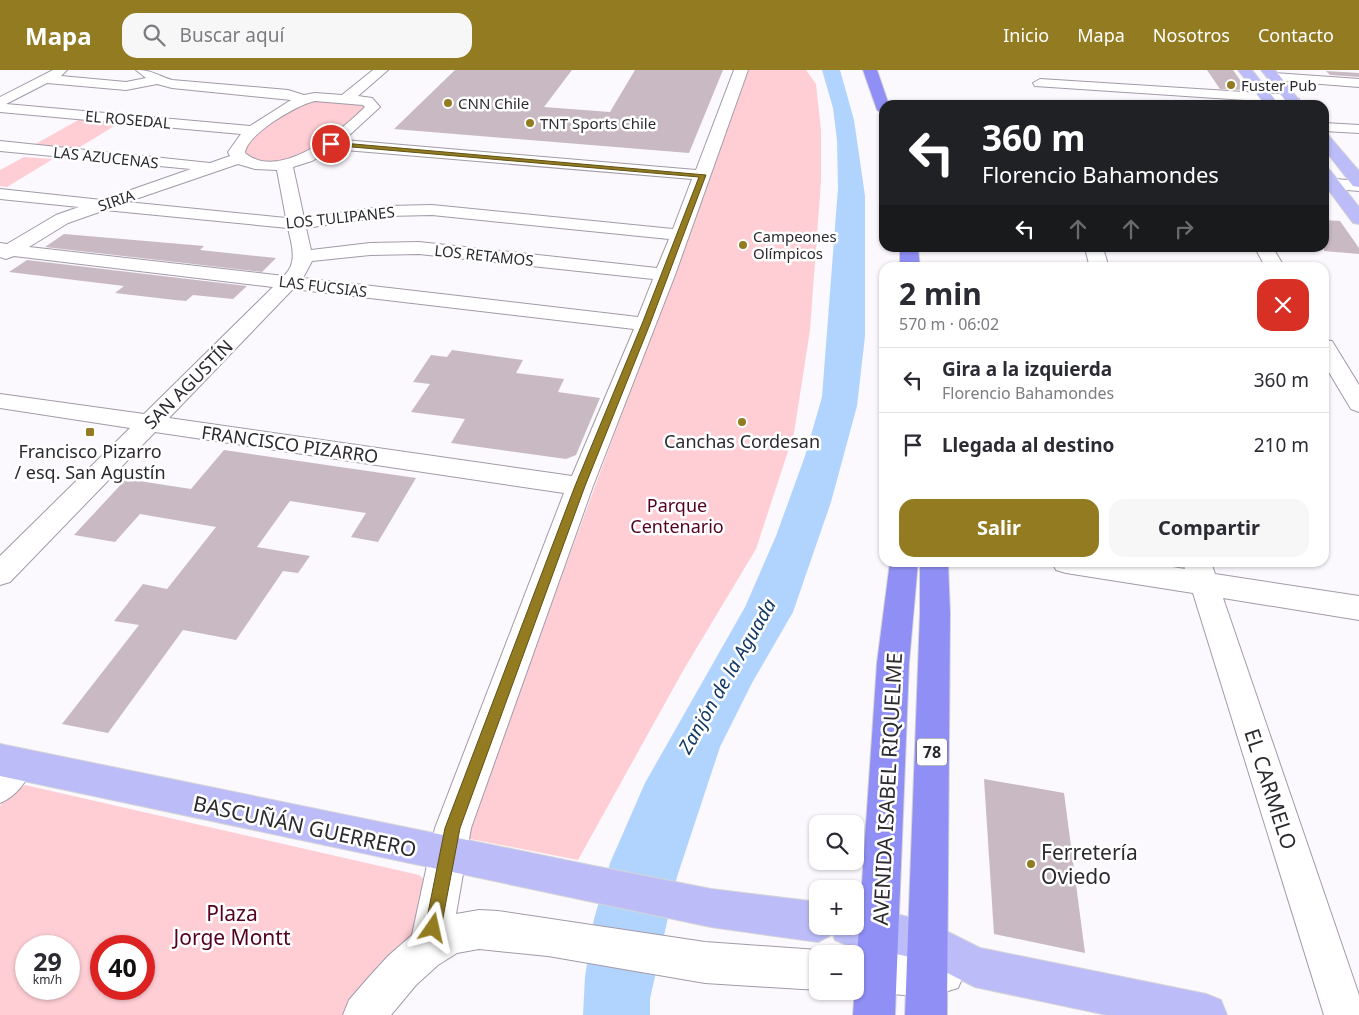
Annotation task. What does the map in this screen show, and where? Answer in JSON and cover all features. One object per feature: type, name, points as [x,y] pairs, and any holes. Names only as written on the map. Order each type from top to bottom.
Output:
[{"type":"highway","points":[[871,70],[881,100]]},
{"type":"highway","name":"AVENIDA ISABEL RIQUELME","points":[[874,1015],[866,972],[864,928],[903,567]]},
{"type":"highway","name":"78","points":[[927,978],[935,613],[934,567]]},
{"type":"main road","points":[[1245,70],[1268,100]]},
{"type":"main road","points":[[1269,72],[1292,100]]},
{"type":"main road","points":[[1331,152],[1359,182]]},
{"type":"main road","points":[[1329,184],[1359,219]]},
{"type":"main road","name":"BASCUÑÁN GUERRERO","points":[[6,770],[711,908],[809,921]]},
{"type":"main road","points":[[864,928],[927,978]]},
{"type":"main road","points":[[975,966],[1206,1015]]},
{"type":"street","points":[[0,102],[64,70]]},
{"type":"street","points":[[142,70],[157,80],[179,85],[283,94],[301,99],[330,97],[367,101],[373,107],[331,144],[314,156],[284,164],[256,164],[240,158],[236,152],[237,147],[289,105],[301,99]]},
{"type":"street","points":[[330,97],[363,70]]},
{"type":"street","points":[[346,99],[381,70]]},
{"type":"street","points":[[430,946],[452,828],[580,486],[665,275],[741,70]]},
{"type":"street","points":[[1269,72],[1359,83]]},
{"type":"street","points":[[1161,77],[1175,100]]},
{"type":"street","points":[[46,79],[126,86],[157,80]]},
{"type":"street","points":[[1040,83],[1169,91],[1259,100]]},
{"type":"street","points":[[163,95],[179,85]]},
{"type":"street","points":[[124,119],[147,105]]},
{"type":"street","name":"EL ROSEDAL","points":[[0,108],[255,131]]},
{"type":"street","points":[[1329,127],[1359,129]]},
{"type":"street","points":[[331,144],[703,175]]},
{"type":"street","name":"LAS AZUCENAS","points":[[0,146],[213,167]]},
{"type":"street","name":"SIRIA","points":[[4,252],[62,219],[240,158]]},
{"type":"street","points":[[284,164],[303,256]]},
{"type":"street","points":[[1329,181],[1359,186]]},
{"type":"street","name":"LOS TULIPANES","points":[[0,194],[275,224],[297,224],[387,211],[432,210],[680,235]]},
{"type":"street","name":"LOS RETAMOS","points":[[303,256],[370,249],[419,248],[665,275]]},
{"type":"street","name":"LAS FUCSIAS","points":[[4,252],[288,282],[646,324]]},
{"type":"street","name":"SAN AGUSTÍN","points":[[0,574],[288,282],[300,269],[303,256]]},
{"type":"street","points":[[1329,354],[1359,404]]},
{"type":"street","name":"FRANCISCO PIZARRO","points":[[0,401],[580,486]]},
{"type":"street","points":[[1127,567],[1200,573],[1359,608]]},
{"type":"street","name":"EL CARMELO","points":[[1200,573],[1345,1015]]},
{"type":"street","points":[[364,1015],[414,959],[430,946],[449,936],[476,930],[505,930],[572,939],[689,960],[757,968],[809,970]]},
{"type":"street","points":[[866,972],[927,978],[975,966]]},
{"type":"green space","name":"Parque Centenario","points":[[749,70],[806,70],[816,84],[821,130],[821,181],[810,330],[794,433],[756,549],[684,669],[578,860],[465,838]]},
{"type":"green space","points":[[312,99],[356,101],[366,106],[364,111],[324,144],[296,158],[280,161],[263,160],[244,155],[247,143],[293,106]]},
{"type":"green space","points":[[80,119],[121,122],[75,150],[32,146]]},
{"type":"green space","points":[[24,157],[53,159],[7,187],[0,186],[0,170]]},
{"type":"green space","name":"Plaza Jorge Montt","points":[[25,785],[419,875],[431,885],[425,913],[408,940],[343,1015],[0,1015],[0,806],[9,794]]},
{"type":"water","name":"Zanjón de la Aguada","points":[[822,70],[840,70],[854,120],[865,196],[865,336],[857,406],[831,502],[793,612],[752,683],[720,747],[677,877],[650,999],[650,1015],[583,1015],[585,977],[594,919],[610,863],[645,783],[745,607],[776,536],[805,456],[822,397],[838,188],[837,140],[833,108]]},
{"type":"building","points":[[455,70],[572,70],[544,107],[610,112],[635,70],[723,70],[689,153],[394,129]]},
{"type":"building","points":[[1207,70],[1233,70],[1247,90],[1220,89]]},
{"type":"building","points":[[1326,71],[1359,73],[1359,77],[1330,75]]},
{"type":"building","points":[[1329,220],[1340,221],[1359,248],[1359,254],[1329,251]]},
{"type":"building","points":[[64,234],[204,246],[200,250],[276,258],[262,272],[45,247]]},
{"type":"building","points":[[27,260],[247,286],[233,299],[193,295],[186,301],[115,293],[124,286],[9,272]]},
{"type":"building","points":[[452,350],[523,360],[516,373],[564,379],[558,392],[600,398],[576,455],[566,459],[451,443],[465,419],[411,412],[430,384],[413,382],[431,355],[447,357]]},
{"type":"building","points":[[224,450],[416,478],[378,542],[351,537],[366,513],[290,501],[257,547],[310,556],[298,573],[283,571],[236,640],[183,630],[108,733],[62,724],[139,625],[114,621],[143,584],[167,589],[216,527],[140,514],[115,542],[74,535],[126,479],[191,489]]},
{"type":"building","name":"Ferretería Oviedo","points":[[984,779],[1064,793],[1085,953],[994,934]]},
{"type":"place","name":"Fuster Pub","points":[[1231,85]]},
{"type":"place","name":"CNN Chile","points":[[448,103]]},
{"type":"place","name":"TNT Sports Chile","points":[[530,123]]},
{"type":"place","name":"Campeones Olímpicos","points":[[743,245]]},
{"type":"place","name":"Canchas Cordesan","points":[[742,422]]},
{"type":"place","name":"Francisco Pizarro / esq. San Agustín","points":[[90,432]]},
{"type":"place","name":"Ferretería Oviedo","points":[[1031,864]]},
{"type":"route","points":[[331,144],[703,175],[646,324],[580,486],[452,828],[433,928]]}]
